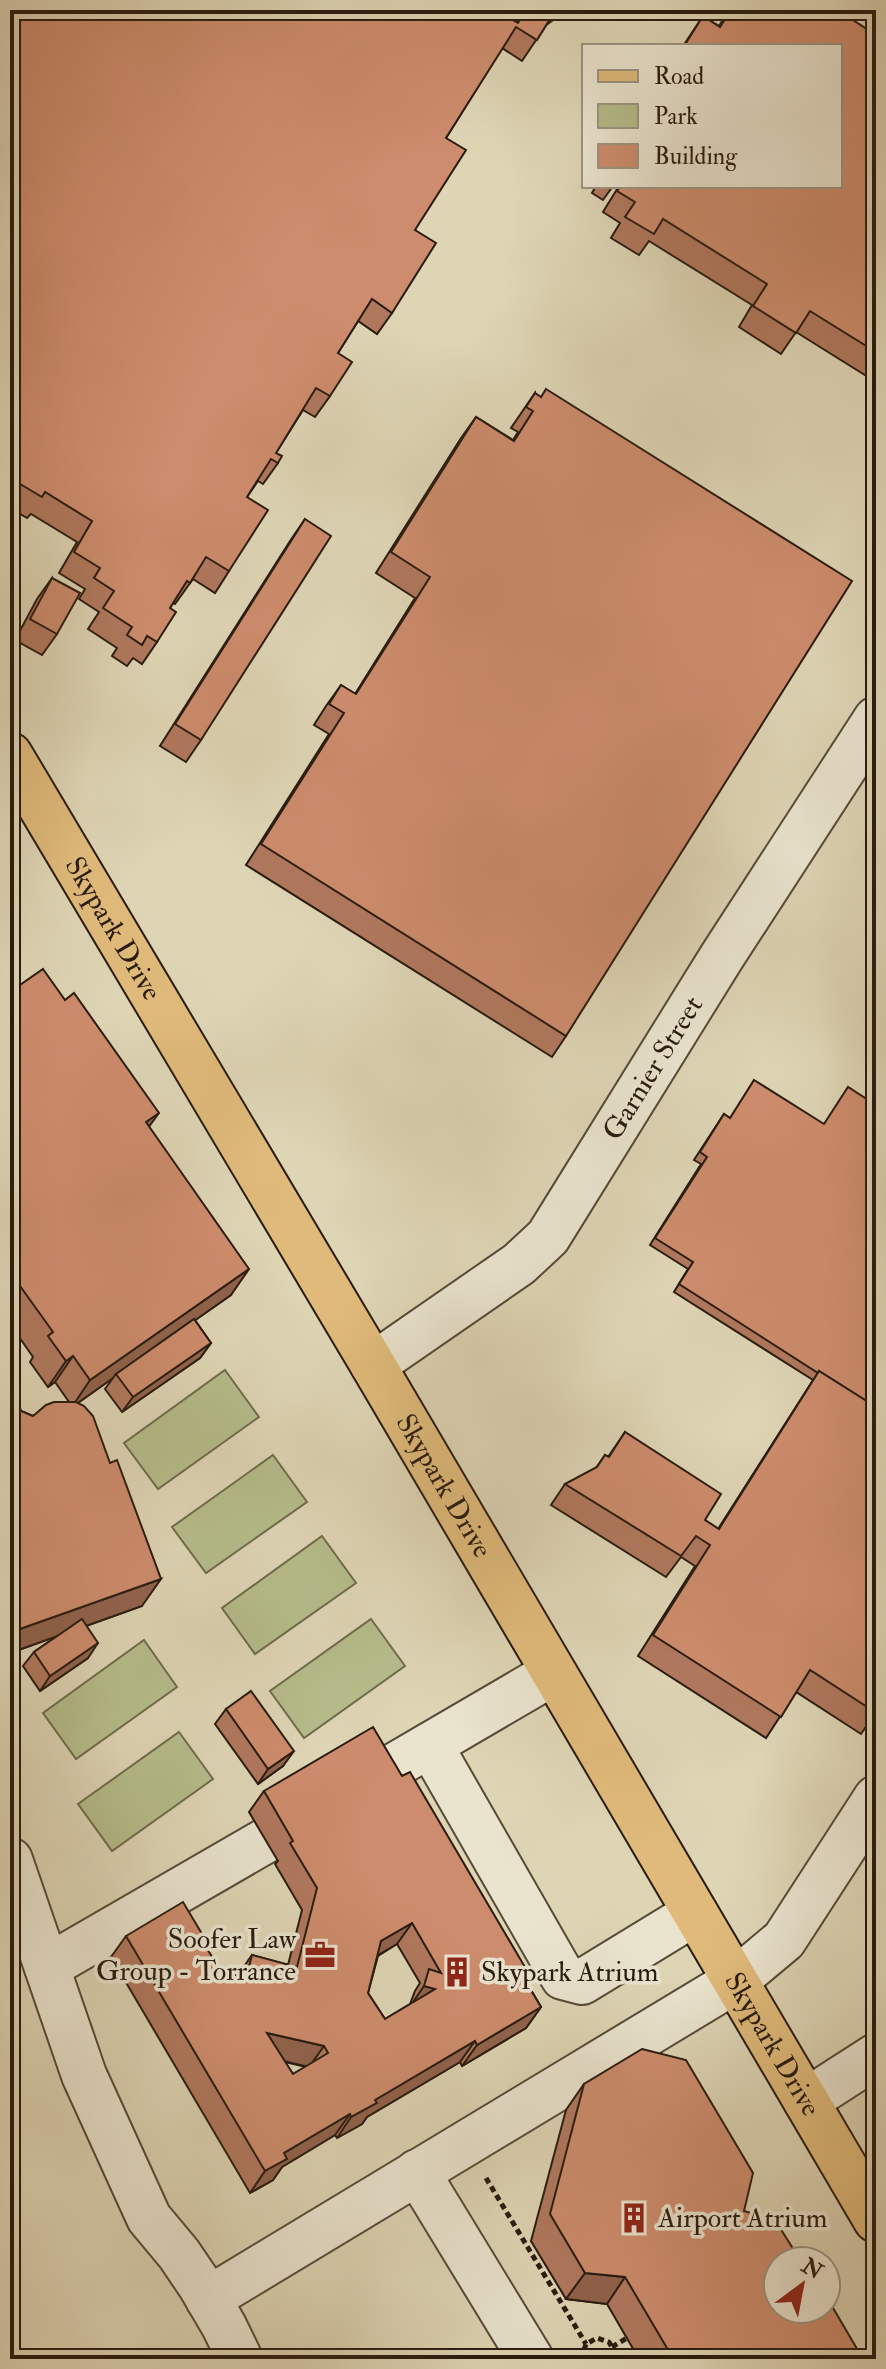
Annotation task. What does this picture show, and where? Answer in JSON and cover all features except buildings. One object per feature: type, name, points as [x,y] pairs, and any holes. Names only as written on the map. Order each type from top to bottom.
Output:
[{"type":"main road","name":"Skypark Drive","points":[[10,755],[876,2220]]},
{"type":"street","name":"Garnier Street","points":[[373,1365],[519,1264],[548,1237],[721,958],[876,719]]},
{"type":"street","points":[[375,1777],[553,1673]]},
{"type":"street","points":[[430,1745],[563,1977],[582,1982],[695,1913]]},
{"type":"street","points":[[208,2299],[735,1981],[784,1940],[876,1798]]},
{"type":"street","points":[[47,1967],[265,1841]]},
{"type":"street","points":[[10,1860],[84,2075],[149,2218],[179,2254],[224,2326],[240,2359]]},
{"type":"street","points":[[806,2101],[876,2056]]},
{"type":"street","points":[[417,2172],[531,2359]]},
{"type":"path","points":[[486,2178],[586,2344]]},
{"type":"path","points":[[584,2359],[586,2344],[597,2338],[609,2342],[616,2354],[615,2359]]},
{"type":"path","points":[[612,2347],[627,2338]]},
{"type":"green space","points":[[225,1370],[259,1417],[158,1489],[124,1443]]},
{"type":"green space","points":[[273,1455],[307,1502],[206,1573],[172,1527]]},
{"type":"green space","points":[[322,1536],[356,1583],[255,1654],[222,1608]]},
{"type":"green space","points":[[371,1619],[405,1666],[304,1738],[270,1691]]},
{"type":"green space","points":[[144,1640],[177,1687],[76,1759],[43,1713]]},
{"type":"green space","points":[[179,1732],[213,1779],[112,1851],[78,1804]]},
{"type":"place","name":"Soofer Law Group - Torrance","points":[[320,1955]]},
{"type":"place","name":"Skypark Atrium","points":[[457,1972]]},
{"type":"place","name":"Airport Atrium","points":[[634,2218]]}]
